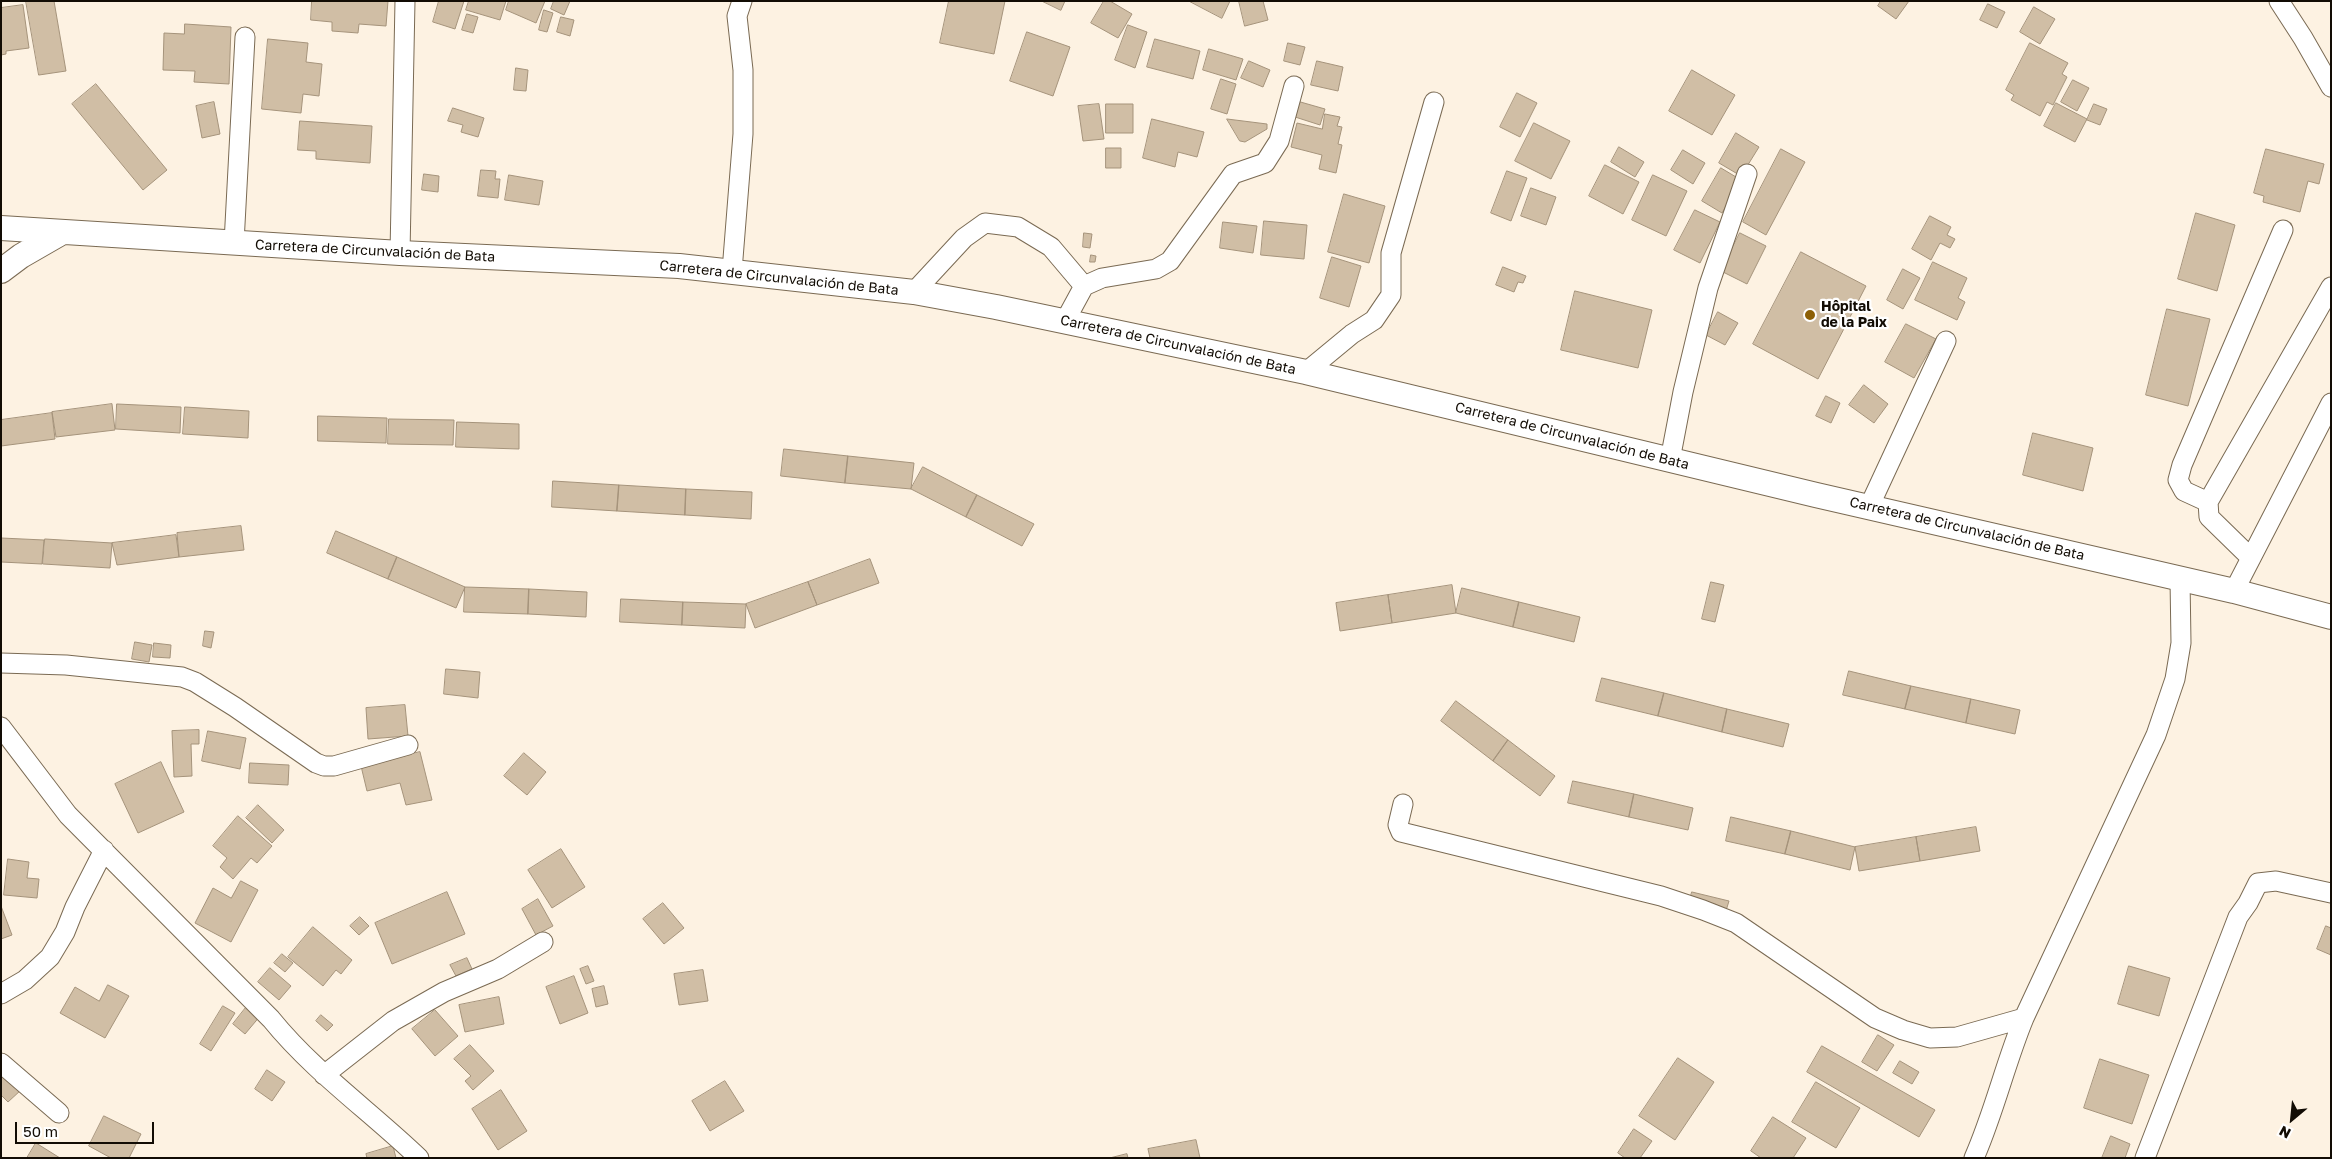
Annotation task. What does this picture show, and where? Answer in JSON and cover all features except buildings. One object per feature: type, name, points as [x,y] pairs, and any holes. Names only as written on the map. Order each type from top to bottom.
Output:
[{"type":"main road","name":"Carretera de Circunvalación de Bata","points":[[1,228],[400,253],[679,266],[914,292],[1065,321],[1306,372],[1869,507],[2180,578],[2331,617]]},
{"type":"main road","points":[[1,271],[21,256],[61,233]]},
{"type":"street","points":[[400,253],[405,1]]},
{"type":"street","points":[[732,271],[743,134],[742,70],[737,16],[742,1]]},
{"type":"street","points":[[2278,1],[2303,38],[2331,87]]},
{"type":"street","points":[[234,243],[245,37]]},
{"type":"street","points":[[1065,321],[1084,286],[1102,278],[1156,270],[1170,261],[1233,174],[1265,162],[1279,141],[1294,86]]},
{"type":"street","points":[[1306,372],[1352,334],[1374,320],[1391,295],[1391,253],[1434,102]]},
{"type":"street","points":[[1670,460],[1683,392],[1708,288],[1746,174]]},
{"type":"street","points":[[914,292],[964,238],[986,223],[1018,227],[1051,247],[1084,286]]},
{"type":"street","points":[[2208,502],[2184,491],[2178,480],[2182,465],[2283,230]]},
{"type":"street","points":[[2251,558],[2209,517],[2208,502],[2331,286]]},
{"type":"street","points":[[1869,507],[1946,341]]},
{"type":"street","points":[[2234,591],[2331,402]]},
{"type":"street","points":[[1974,1158],[1985,1132],[2024,1018],[2156,735],[2175,679],[2181,643],[2180,578]]},
{"type":"street","points":[[1,663],[66,664],[182,677],[214,693],[282,741],[324,766],[334,766],[408,745]]},
{"type":"street","points":[[1,727],[68,815],[271,1019],[291,1044],[324,1075],[386,1126],[419,1158]]},
{"type":"street","points":[[1403,804],[1398,825],[1401,832],[1661,896],[1736,923],[1875,1018],[1904,1030],[1930,1038],[1957,1037],[2024,1018]]},
{"type":"street","points":[[1,994],[25,980],[50,957],[65,932],[75,907],[104,850]]},
{"type":"street","points":[[2145,1158],[2238,917],[2248,903],[2258,883],[2276,881],[2331,893]]},
{"type":"street","points":[[324,1075],[393,1022],[444,992],[498,969],[544,942]]},
{"type":"street","points":[[1,1063],[59,1113]]},
{"type":"place","name":"Hôpital de la Paix","points":[[1810,315]]}]
